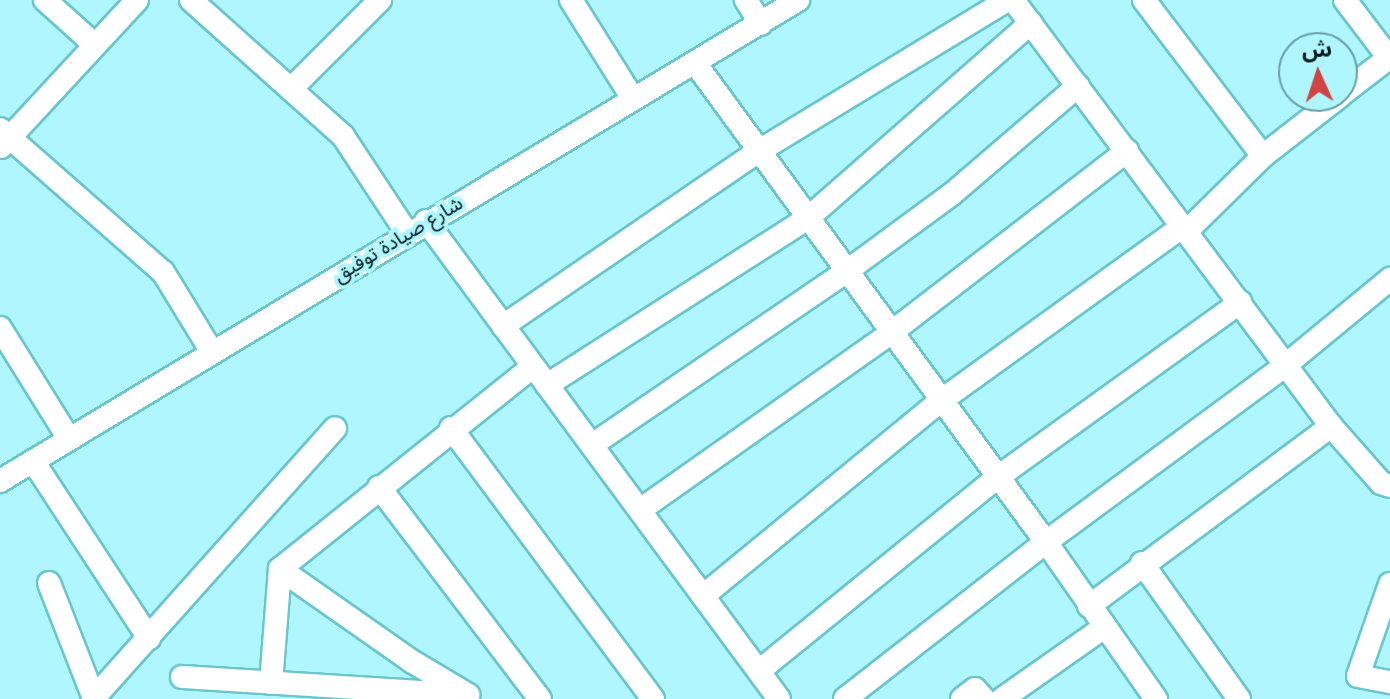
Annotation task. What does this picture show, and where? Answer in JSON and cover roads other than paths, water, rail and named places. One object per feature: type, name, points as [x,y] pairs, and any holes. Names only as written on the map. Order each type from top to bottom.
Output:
[{"type":"street","points":[[45,0],[95,45]]},
{"type":"street","points":[[137,0],[3,138],[163,272],[212,352]]},
{"type":"street","points":[[191,0],[343,136],[416,227],[503,326],[779,699]]},
{"type":"street","points":[[291,89],[380,0]]},
{"type":"street","points":[[571,0],[633,99]]},
{"type":"street","points":[[746,0],[761,24]]},
{"type":"street","name":"شارع صيادة توفيق","points":[[0,481],[416,227],[798,0]]},
{"type":"street","points":[[503,326],[759,151],[1010,0],[1031,23],[1331,426],[1387,482]]},
{"type":"street","points":[[1144,0],[1263,156]]},
{"type":"street","points":[[1345,0],[1390,57],[1358,82]]},
{"type":"street","points":[[547,385],[808,218],[1031,23]]},
{"type":"street","points":[[695,63],[1046,542],[1103,628],[1156,699]]},
{"type":"street","points":[[592,445],[847,271],[952,194],[1078,86]]},
{"type":"street","points":[[703,596],[942,400],[1185,228],[1263,156],[1319,112]]},
{"type":"street","points":[[640,510],[892,332],[1127,151]]},
{"type":"street","points":[[845,699],[1046,542],[1287,364],[1390,279]]},
{"type":"street","points":[[759,671],[998,477],[1241,302]]},
{"type":"street","points":[[0,328],[69,439]]},
{"type":"street","points":[[271,683],[280,569],[451,428],[533,366]]},
{"type":"street","points":[[1089,606],[1142,563],[1331,426]]},
{"type":"street","points":[[49,583],[93,698],[335,428]]},
{"type":"street","points":[[451,428],[653,699]]},
{"type":"street","points":[[33,461],[149,638]]},
{"type":"street","points":[[379,487],[538,698]]},
{"type":"street","points":[[1142,563],[1239,699]]},
{"type":"street","points":[[280,569],[413,662],[470,697]]},
{"type":"street","points":[[1390,584],[1358,676],[1390,682]]},
{"type":"street","points":[[1002,699],[1103,628]]},
{"type":"street","points":[[182,677],[470,697]]},
{"type":"street","points":[[962,699],[975,689],[984,699]]}]
